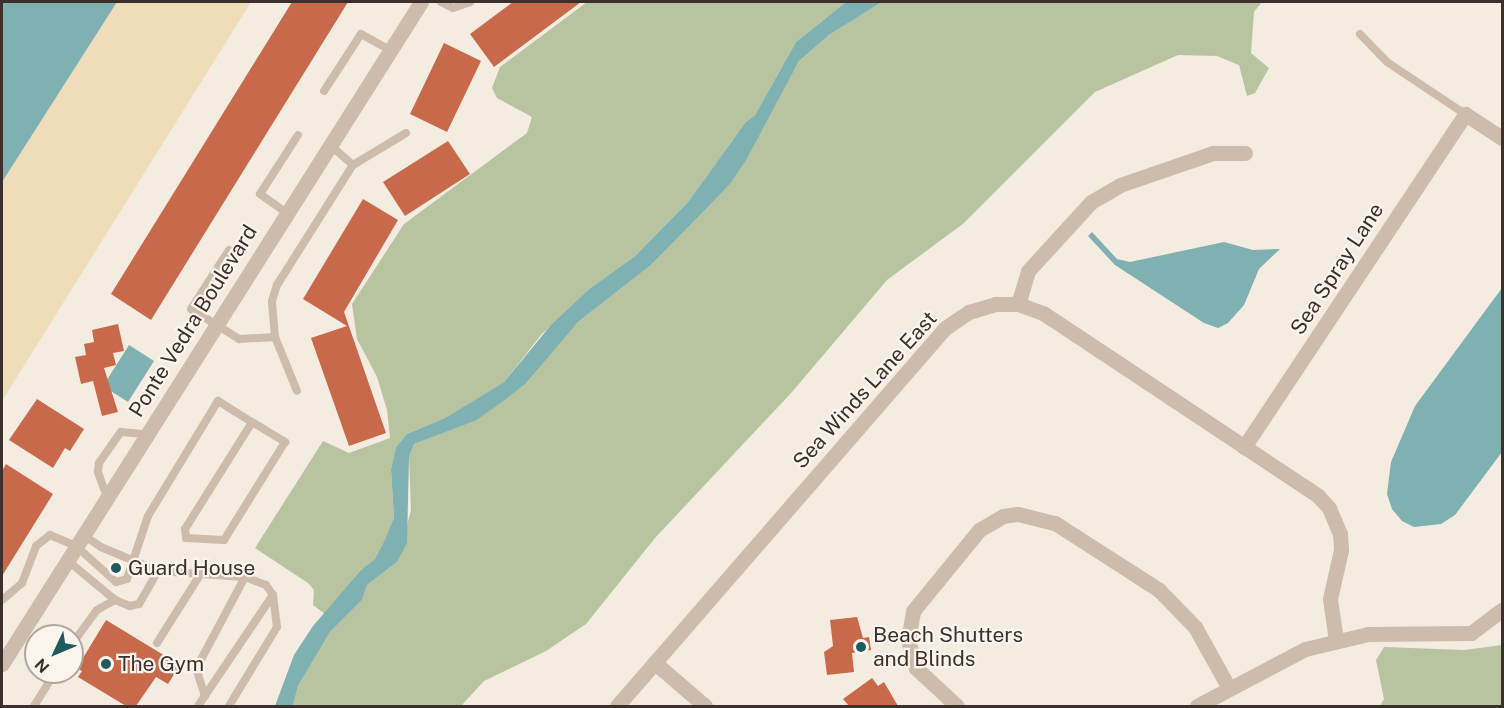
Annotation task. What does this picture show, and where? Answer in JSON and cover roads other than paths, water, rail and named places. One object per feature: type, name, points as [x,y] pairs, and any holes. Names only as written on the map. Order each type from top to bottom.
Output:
[{"type":"street","name":"Ponte Vedra Boulevard","points":[[2,661],[421,2]]},
{"type":"street","points":[[1465,114],[1503,138]]},
{"type":"street","name":"Sea Spray Lane","points":[[1244,447],[1465,114]]},
{"type":"street","points":[[1018,304],[1028,271],[1091,202],[1120,185],[1214,153],[1245,153]]},
{"type":"street","name":"Sea Winds Lane East","points":[[617,706],[945,328],[969,312],[986,306],[1018,304],[1049,317],[1318,496],[1336,521],[1341,550],[1330,599],[1336,640]]},
{"type":"street","points":[[957,706],[916,668],[908,640],[910,618],[920,599],[979,530],[1003,516],[1018,513],[1055,523],[1159,590],[1195,627],[1230,688]]},
{"type":"street","points":[[1197,706],[1276,662],[1336,640],[1396,633],[1455,636],[1483,627],[1503,610]]},
{"type":"street","points":[[655,663],[705,706]]},
{"type":"lane","points":[[441,2],[453,8],[470,2]]},
{"type":"lane","points":[[324,91],[361,34],[390,50]]},
{"type":"lane","points":[[1360,34],[1387,62],[1465,114]]},
{"type":"lane","points":[[297,391],[275,337],[272,301],[277,285],[353,165],[406,133]]},
{"type":"lane","points":[[286,213],[260,194],[298,135]]},
{"type":"lane","points":[[330,145],[353,165]]},
{"type":"lane","points":[[229,250],[190,309],[214,327],[239,339],[275,337]]},
{"type":"lane","points":[[80,540],[116,582],[127,579],[135,563],[148,516],[218,401],[285,442],[224,540],[186,538],[185,529],[252,422]]},
{"type":"lane","points":[[107,497],[98,472],[99,463],[121,432],[146,434]]},
{"type":"lane","points":[[2,600],[22,583],[43,538],[50,535],[80,540],[158,571],[245,577],[266,585],[273,595],[278,627],[229,706]]},
{"type":"lane","points":[[67,560],[115,600],[130,606],[139,604],[158,571]]},
{"type":"lane","points":[[157,643],[201,573]]},
{"type":"lane","points":[[205,696],[196,669],[245,577]]},
{"type":"lane","points":[[198,706],[273,595]]},
{"type":"lane","points":[[84,628],[97,610],[115,600]]},
{"type":"lane","points":[[34,706],[48,684]]},
{"type":"water","points":[[2,2],[117,2],[2,182]]},
{"type":"water","points":[[846,2],[882,2],[829,35],[799,61],[746,160],[730,184],[701,214],[651,265],[578,322],[525,384],[475,421],[414,444],[409,457],[407,543],[397,562],[367,585],[362,600],[330,632],[298,686],[293,706],[275,706],[294,655],[313,626],[362,569],[375,559],[384,542],[394,518],[391,469],[396,447],[407,434],[445,418],[504,382],[551,325],[588,290],[635,256],[688,202],[745,123],[755,115],[796,42]]},
{"type":"water","points":[[1092,232],[1117,259],[1130,262],[1224,242],[1253,250],[1280,249],[1259,269],[1244,305],[1228,323],[1218,328],[1204,323],[1115,265],[1088,236]]},
{"type":"water","points":[[1502,288],[1502,452],[1455,515],[1441,524],[1414,527],[1402,521],[1392,509],[1387,494],[1391,462],[1415,406]]},
{"type":"water","points":[[129,345],[154,361],[128,402],[103,386]]},
{"type":"place","name":"Guard House","points":[[116,568]]},
{"type":"place","name":"Beach Shutters and Blinds","points":[[861,647]]},
{"type":"place","name":"The Gym","points":[[106,664]]}]
